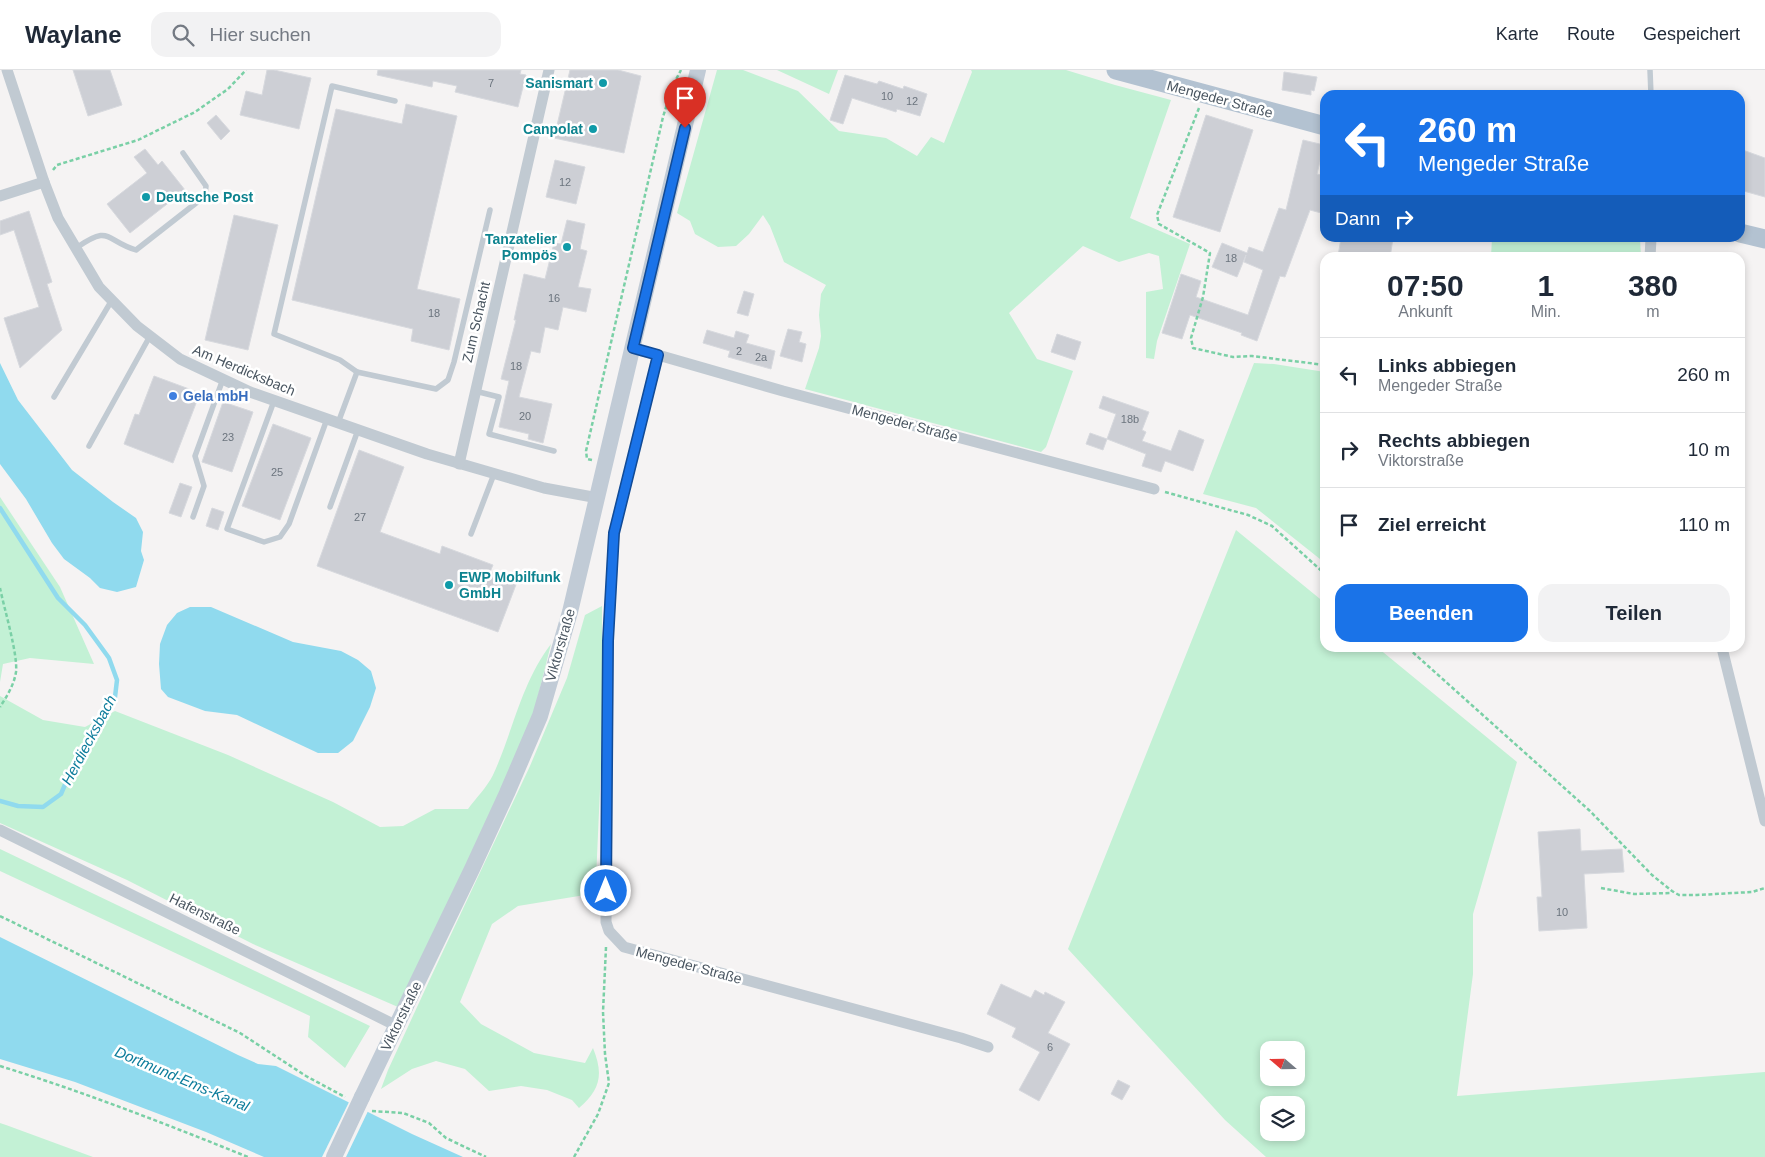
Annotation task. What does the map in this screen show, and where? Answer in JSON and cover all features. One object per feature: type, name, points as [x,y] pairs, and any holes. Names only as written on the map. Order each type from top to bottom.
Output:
[{"type":"main road","name":"Viktorstraße","points":[[334,1157],[507,793],[540,716],[570,612],[598,498],[698,70]]},
{"type":"main road","name":"Mengeder Straße","points":[[1116,70],[1320,125]]},
{"type":"main road","points":[[1745,234],[1765,240]]},
{"type":"street","name":"Am Herdicksbach","points":[[7,70],[44,182],[58,218],[99,287],[137,326],[180,359],[250,392],[459,464],[544,488],[598,498]]},
{"type":"street","name":"Zum Schacht","points":[[459,464],[549,70]]},
{"type":"street","points":[[0,196],[44,182]]},
{"type":"street","name":"Mengeder Straße","points":[[633,348],[792,393],[1154,489]]},
{"type":"street","points":[[609,931],[606,922],[606,774],[608,641],[614,533],[658,355]]},
{"type":"street","points":[[1723,652],[1765,821]]},
{"type":"street","name":"Hafenstraße","points":[[0,830],[396,1026]]},
{"type":"street","name":"Mengeder Straße","points":[[609,931],[624,947],[961,1038],[988,1047]]},
{"type":"lane","points":[[1650,70],[1650,90]]},
{"type":"lane","points":[[395,101],[332,86],[274,334],[340,360],[357,372],[436,389],[448,380],[454,362],[490,210]]},
{"type":"lane","points":[[76,248],[92,237],[103,234],[117,240],[126,247],[136,250],[205,196],[206,186],[183,153]]},
{"type":"lane","points":[[54,397],[112,300]]},
{"type":"lane","points":[[88,446],[150,336]]},
{"type":"lane","points":[[274,400],[227,529],[264,542],[280,537],[289,524],[332,421],[357,372]]},
{"type":"lane","points":[[193,517],[204,486],[194,456],[223,379]]},
{"type":"lane","points":[[475,391],[499,397],[489,434],[554,451]]},
{"type":"lane","points":[[330,506],[358,430]]},
{"type":"lane","points":[[471,534],[494,474]]},
{"type":"path","points":[[44,182],[57,165],[138,140],[195,112],[228,89],[246,70]]},
{"type":"path","points":[[606,464],[587,459],[586,451],[663,117],[673,85],[681,70]]},
{"type":"path","points":[[1204,94],[1157,215],[1159,224],[1210,254],[1204,297],[1191,338],[1193,348],[1233,357],[1252,356],[1320,364]]},
{"type":"path","points":[[1154,489],[1248,515],[1272,526],[1320,569]]},
{"type":"path","points":[[0,588],[15,658],[16,672],[9,694],[0,707]]},
{"type":"path","points":[[1412,652],[1590,810],[1652,875],[1672,891],[1679,895],[1697,895],[1752,892],[1765,888]]},
{"type":"path","points":[[1601,888],[1634,894],[1670,893],[1672,891]]},
{"type":"path","points":[[0,916],[240,1033],[306,1076],[360,1101],[374,1112],[403,1113],[430,1123],[446,1138],[486,1157]]},
{"type":"path","points":[[574,1157],[598,1114],[609,1083],[605,1054],[603,1012],[605,951],[609,931]]},
{"type":"path","points":[[0,1066],[147,1117],[248,1157]]},
{"type":"green space","points":[[717,70],[743,70],[798,91],[839,131],[886,138],[917,156],[931,137],[944,143],[972,72],[971,70],[1066,70],[1171,100],[1130,218],[1190,244],[1157,341],[1154,359],[1146,358],[1146,292],[1163,289],[1159,256],[1149,253],[1119,262],[1083,246],[1009,313],[1037,359],[1073,371],[1046,447],[1041,452],[805,389],[819,348],[821,336],[819,315],[821,294],[826,285],[784,262],[770,226],[763,215],[749,234],[736,246],[718,247],[695,234],[690,221],[677,213]]},
{"type":"green space","points":[[777,70],[838,70],[829,94]]},
{"type":"green space","points":[[1492,242],[1640,242],[1641,252],[1491,252]]},
{"type":"green space","points":[[1254,363],[1320,371],[1320,559],[1256,508],[1203,494]]},
{"type":"green space","points":[[0,497],[60,587],[94,664],[30,658],[3,664],[0,682]]},
{"type":"green space","points":[[1236,530],[1320,599],[1320,652],[1383,652],[1517,762],[1473,914],[1473,974],[1457,1096],[1765,1072],[1765,1157],[1266,1157],[1225,1120],[1068,949]]},
{"type":"green space","points":[[602,606],[602,744],[596,879],[591,894],[518,906],[492,924],[460,1002],[481,1024],[534,1053],[585,1063],[593,1048],[599,1074],[596,1088],[579,1108],[572,1100],[547,1090],[521,1086],[489,1091],[465,1069],[436,1061],[412,1069],[381,1089],[388,1070],[530,766],[567,678],[585,615]]},
{"type":"green space","points":[[551,644],[534,712],[499,796],[398,1007],[253,944],[127,880],[0,823],[0,696],[43,720],[85,727],[115,711],[228,755],[333,802],[380,827],[403,826],[435,809],[468,809],[493,775],[532,675]]},
{"type":"green space","points":[[0,849],[370,1026],[345,1068],[308,1037],[310,1016],[0,871]]},
{"type":"green space","points":[[0,1123],[6,1125],[93,1157],[0,1157]]},
{"type":"water","points":[[0,363],[18,400],[72,470],[136,518],[143,532],[141,551],[144,560],[136,587],[117,592],[100,588],[90,578],[64,559],[52,543],[26,499],[0,464]]},
{"type":"water","points":[[190,607],[211,607],[293,642],[341,651],[358,660],[371,671],[376,688],[370,707],[353,741],[338,753],[318,753],[237,715],[205,711],[168,697],[161,689],[160,644],[167,625],[177,613]]},
{"type":"water","name":"Dortmund-Ems-Kanal","points":[[0,937],[238,1055],[258,1064],[276,1066],[412,1134],[463,1157],[264,1157],[206,1132],[75,1082],[0,1059]]},
{"type":"pier","points":[[350,1100],[369,1109],[346,1157],[322,1157]]},
{"type":"building","points":[[73,70],[110,70],[122,105],[88,116]]},
{"type":"building","points":[[267,70],[311,78],[299,129],[240,115],[246,91],[262,95]]},
{"type":"building","points":[[378,70],[521,70],[520,74],[526,75],[518,107],[455,92],[457,86],[433,81],[432,87],[377,75]]},
{"type":"building","points":[[570,70],[618,70],[641,76],[624,153],[554,138]]},
{"type":"building","points":[[1284,72],[1317,77],[1314,91],[1311,90],[1311,95],[1282,90]]},
{"type":"building","points":[[845,75],[877,84],[879,81],[903,89],[904,86],[927,94],[920,116],[897,109],[896,112],[852,98],[843,124],[830,120]]},
{"type":"building","points":[[406,104],[457,116],[417,289],[460,299],[449,350],[411,341],[413,329],[292,300],[336,109],[402,124]]},
{"type":"building","points":[[216,115],[230,131],[221,140],[207,123]]},
{"type":"building","points":[[1206,115],[1253,130],[1220,232],[1173,217]]},
{"type":"building","points":[[1303,140],[1320,144],[1320,162],[1317,174],[1320,175],[1320,213],[1310,210],[1285,277],[1280,276],[1257,341],[1241,335],[1242,333],[1190,315],[1182,339],[1162,333],[1181,274],[1201,281],[1196,297],[1248,315],[1263,270],[1244,262],[1246,255],[1237,277],[1212,267],[1222,243],[1247,253],[1249,247],[1263,252],[1279,208],[1286,210]]},
{"type":"building","name":"Deutsche Post","points":[[145,149],[158,165],[162,161],[185,190],[130,233],[107,204],[147,173],[134,157]]},
{"type":"building","points":[[1745,151],[1765,158],[1765,197],[1745,191]]},
{"type":"building","points":[[555,160],[585,167],[576,204],[546,197]]},
{"type":"building","points":[[29,211],[52,282],[47,284],[62,330],[20,368],[4,318],[39,307],[14,230],[0,235],[0,221]]},
{"type":"building","points":[[234,215],[278,225],[248,350],[205,340]]},
{"type":"building","points":[[567,220],[585,224],[580,249],[587,251],[578,287],[591,289],[586,312],[563,307],[558,330],[545,327],[540,353],[531,351],[519,397],[552,404],[543,443],[528,439],[529,434],[499,427],[509,381],[501,379],[516,320],[514,320],[524,274],[545,279],[554,243],[561,244]]},
{"type":"building","points":[[1340,242],[1392,242],[1391,252],[1339,252]]},
{"type":"building","points":[[744,291],[754,294],[748,316],[737,313]]},
{"type":"building","points":[[788,329],[802,332],[799,342],[806,344],[802,362],[780,356]]},
{"type":"building","points":[[707,330],[734,338],[736,331],[749,335],[746,343],[775,351],[771,369],[728,357],[730,351],[703,343]]},
{"type":"building","points":[[1057,334],[1081,342],[1075,360],[1051,352]]},
{"type":"building","points":[[154,376],[200,393],[173,463],[124,444],[135,414],[139,415]]},
{"type":"building","points":[[1103,396],[1149,412],[1142,430],[1146,432],[1142,441],[1171,451],[1179,430],[1204,440],[1193,471],[1165,461],[1161,472],[1142,466],[1146,454],[1107,439],[1116,414],[1099,408]]},
{"type":"building","points":[[223,402],[253,412],[232,472],[202,462]]},
{"type":"building","points":[[273,424],[311,438],[280,520],[242,506]]},
{"type":"building","points":[[1090,433],[1107,439],[1103,450],[1086,444]]},
{"type":"building","points":[[359,450],[404,467],[380,532],[440,554],[442,546],[493,565],[490,572],[517,582],[498,632],[317,566]]},
{"type":"building","points":[[180,483],[192,487],[181,517],[169,513]]},
{"type":"building","points":[[212,508],[224,512],[218,530],[206,526]]},
{"type":"building","points":[[1580,829],[1581,851],[1622,849],[1624,872],[1584,874],[1587,928],[1539,931],[1537,897],[1542,897],[1538,832]]},
{"type":"building","points":[[1001,984],[1031,998],[1035,990],[1044,995],[1045,992],[1065,1002],[1048,1033],[1070,1044],[1039,1101],[1019,1090],[1040,1052],[1012,1037],[1016,1028],[987,1014]]},
{"type":"building","points":[[1118,1080],[1130,1086],[1122,1100],[1111,1094]]},
{"type":"waterway","name":"Herdiecksbach","points":[[0,508],[58,598],[85,625],[109,658],[117,680],[115,697],[88,743],[76,759],[61,794],[43,807],[18,806],[0,801]]},
{"type":"place","name":"Sanismart","points":[[603,83]]},
{"type":"place","name":"Canpolat","points":[[593,129]]},
{"type":"place","name":"Deutsche Post","points":[[146,197]]},
{"type":"place","name":"Tanzatelier Pompös","points":[[567,247]]},
{"type":"place","name":"Gela mbH","points":[[173,396]]},
{"type":"place","name":"EWP Mobilfunk GmbH","points":[[449,585]]},
{"type":"route","points":[[606,891],[608,641],[614,533],[658,355],[633,348],[685,128]]}]
